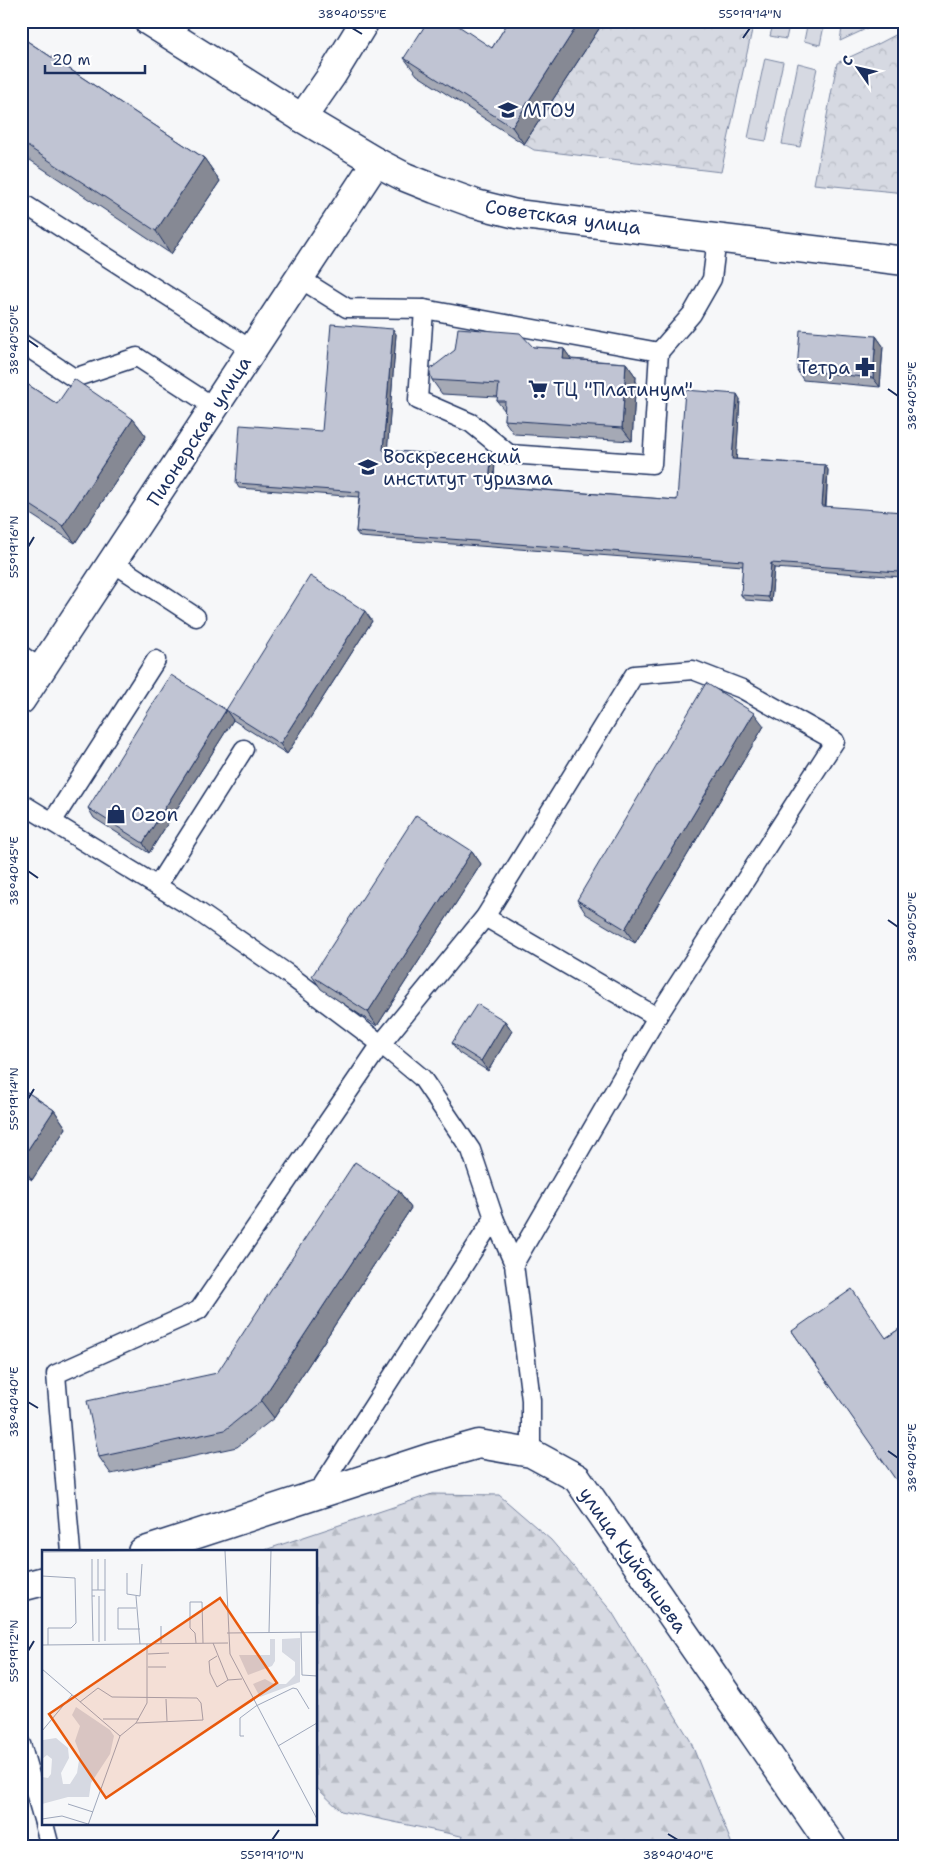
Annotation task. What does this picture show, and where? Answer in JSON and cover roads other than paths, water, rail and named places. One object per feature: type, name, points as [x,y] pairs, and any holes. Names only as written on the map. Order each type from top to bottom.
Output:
[{"type":"street","name":"Советская улица","points":[[148,21],[376,162],[406,177],[476,204],[516,214],[905,261]]},
{"type":"street","points":[[302,118],[332,75],[365,21]]},
{"type":"street","name":"Пионерская улица","points":[[21,700],[32,662],[112,562],[376,162]]},
{"type":"street","name":"улица Куйбышева","points":[[148,1550],[316,1494],[480,1444],[531,1453],[577,1478],[832,1847]]},
{"type":"street","points":[[21,1587],[42,1582]]},
{"type":"lane","points":[[21,202],[252,350]]},
{"type":"lane","points":[[424,309],[418,400],[470,423],[509,454],[652,464],[659,352],[692,314],[712,278],[717,238]]},
{"type":"lane","points":[[299,278],[348,308],[424,309],[659,352]]},
{"type":"lane","points":[[21,343],[74,378],[137,357],[214,407]]},
{"type":"lane","points":[[112,562],[196,617]]},
{"type":"lane","points":[[52,822],[156,660]]},
{"type":"lane","points":[[71,1550],[56,1374],[199,1310],[381,1044],[485,917],[634,675],[693,670],[742,689],[835,741],[657,1017],[514,1264]]},
{"type":"lane","points":[[158,886],[244,749]]},
{"type":"lane","points":[[21,803],[193,908],[285,972],[381,1044],[422,1078],[471,1150],[494,1218],[514,1264],[531,1400],[531,1453]]},
{"type":"lane","points":[[485,917],[657,1017]]},
{"type":"lane","points":[[316,1494],[494,1218]]},
{"type":"lane","points":[[21,1744],[42,1817]]},
{"type":"lane","points":[[45,1826],[50,1847]]},
{"type":"place","name":"МГОУ","points":[[508,110]]},
{"type":"place","name":"Тетра","points":[[865,367]]},
{"type":"place","name":"ТЦ \"Платинум\"","points":[[538,389]]},
{"type":"place","name":"Воскресенский институт туризма","points":[[368,467]]},
{"type":"place","name":"Ozon","points":[[116,814]]}]
